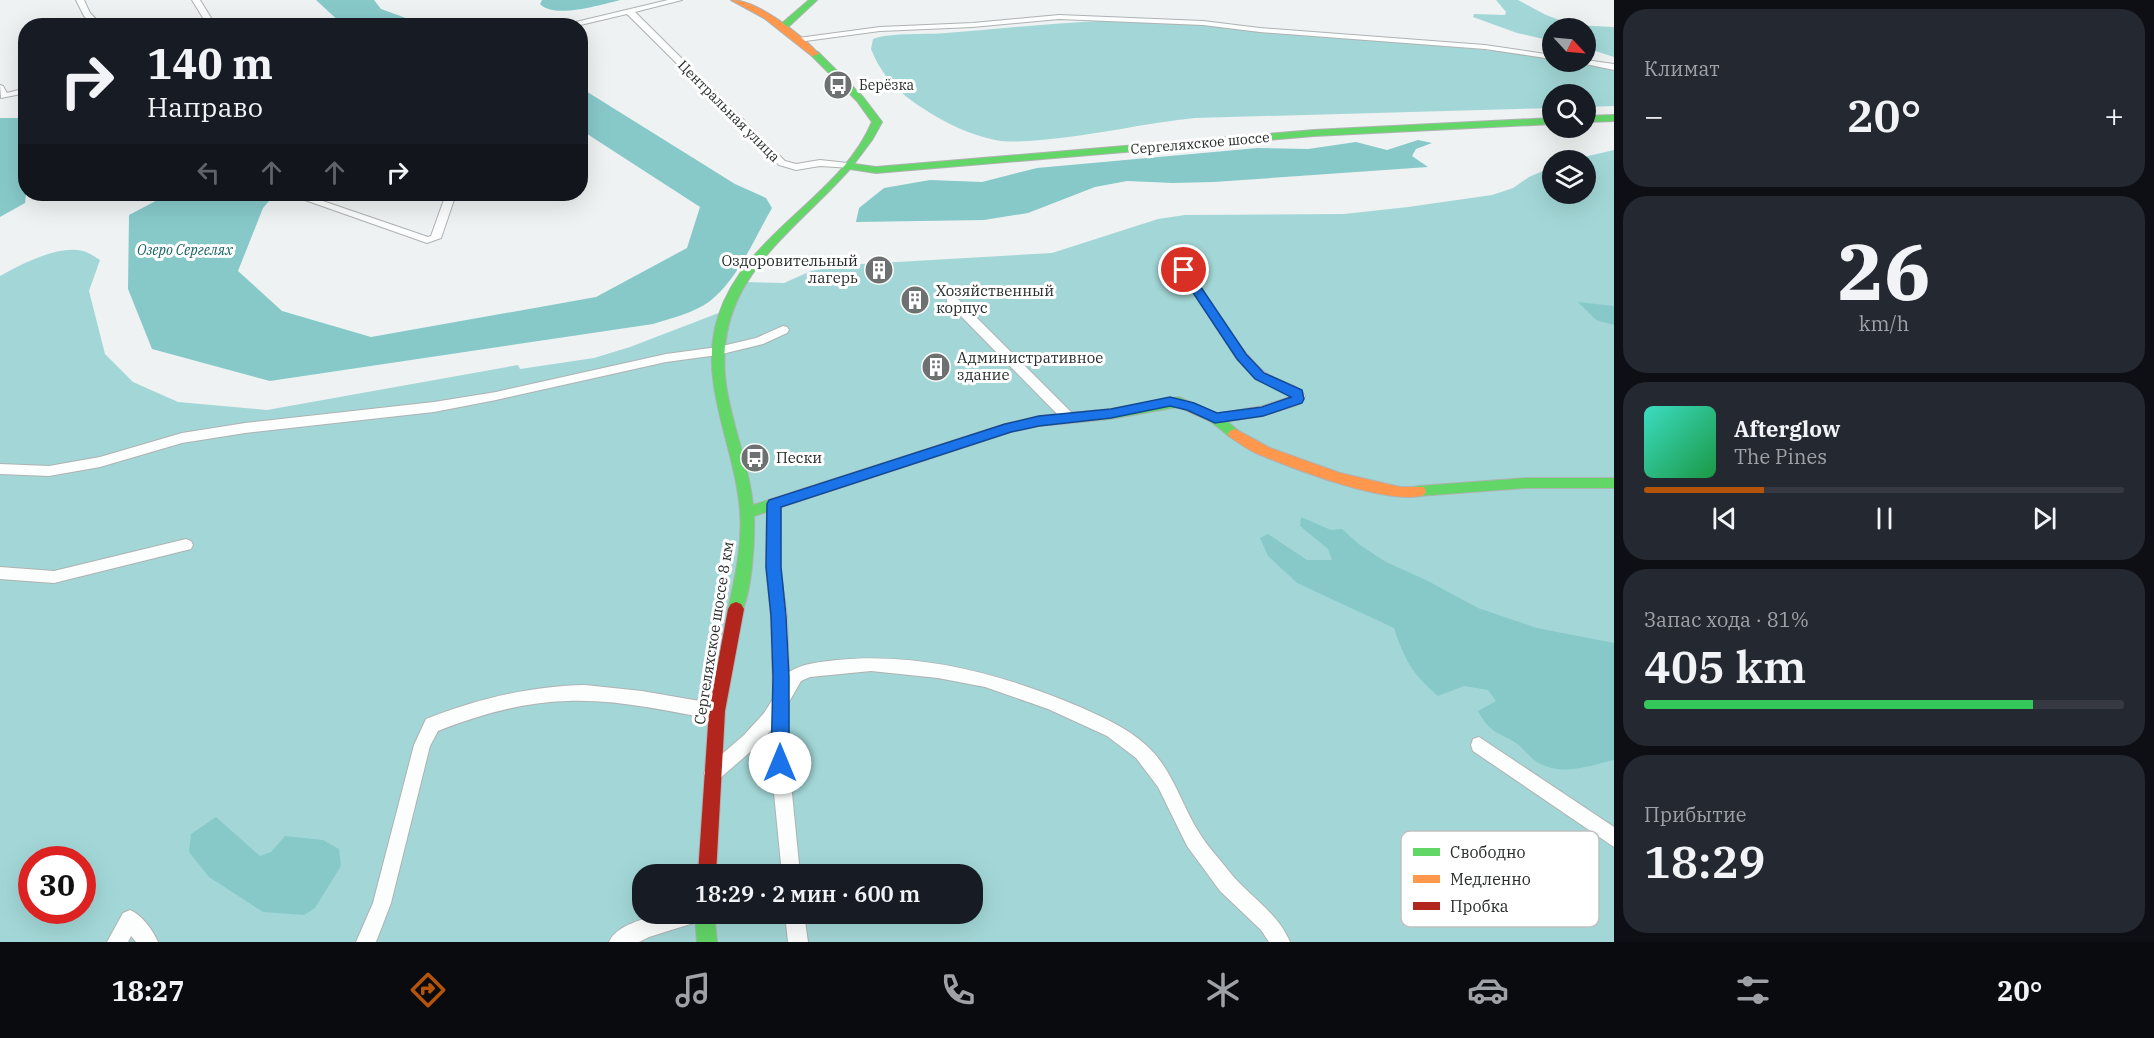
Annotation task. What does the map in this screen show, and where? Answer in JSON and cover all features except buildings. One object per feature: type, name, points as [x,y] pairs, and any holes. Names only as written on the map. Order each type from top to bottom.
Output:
[{"type":"main road","name":"Сергеляхское шоссе 8 км","points":[[708,864],[717,712],[744,562],[747,513],[744,491],[721,402],[718,351],[724,316],[740,283],[770,246],[848,166],[874,133],[877,122],[872,111],[783,27],[735,0]]},
{"type":"main road","points":[[783,27],[813,0]]},
{"type":"main road","points":[[1596,119],[1614,118]]},
{"type":"main road","name":"Сергеляхское шоссе","points":[[848,166],[876,170],[1314,133],[1542,122]]},
{"type":"main road","points":[[747,513],[1010,427],[1111,414],[1170,402],[1190,406],[1215,418],[1238,437],[1265,452],[1339,478],[1400,492],[1526,483],[1614,483]]},
{"type":"main road","points":[[706,924],[707,942]]},
{"type":"street","points":[[80,0],[91,18]]},
{"type":"street","points":[[196,0],[207,18]]},
{"type":"street","points":[[588,20],[678,0]]},
{"type":"street","name":"Центральная улица","points":[[629,10],[782,163],[796,167],[820,164],[848,166]]},
{"type":"street","points":[[798,40],[880,29],[1077,18],[1203,23],[1260,30],[1485,47],[1542,56]]},
{"type":"street","points":[[1596,64],[1614,67]]},
{"type":"street","points":[[0,88],[4,96],[18,92]]},
{"type":"street","points":[[313,201],[427,240],[436,238],[449,201]]},
{"type":"street","points":[[1184,270],[1241,357],[1260,376],[1299,396],[1296,401],[1263,411],[1215,418]]},
{"type":"street","points":[[951,299],[1069,418]]},
{"type":"street","points":[[0,469],[49,471],[100,462],[182,438],[486,398],[666,358],[718,351],[759,341],[783,330]]},
{"type":"street","points":[[774,504],[772,545],[779,616],[780,763],[790,864]]},
{"type":"street","points":[[0,573],[54,577],[186,544]]},
{"type":"street","points":[[713,773],[750,741],[770,719],[795,675],[809,670],[871,664],[899,666],[985,680],[1052,702],[1113,730],[1142,752],[1164,781],[1192,840],[1227,884],[1268,923],[1280,942]]},
{"type":"street","points":[[366,942],[382,903],[422,746],[432,725],[461,714],[513,701],[566,693],[625,697],[717,712]]},
{"type":"street","points":[[1479,745],[1614,838]]},
{"type":"street","points":[[117,942],[130,920],[148,942]]},
{"type":"street","points":[[619,942],[645,928],[659,924]]},
{"type":"street","points":[[796,924],[798,942]]},
{"type":"shaded area","points":[[1496,0],[1518,0],[1554,18],[1542,18],[1542,39],[1517,33],[1473,17],[1474,14],[1505,15],[1506,12]]},
{"type":"shaded area","points":[[1175,19],[1542,56],[1542,72],[1596,72],[1596,64],[1614,67],[1614,106],[1596,107],[1596,84],[1542,84],[1542,108],[1195,118],[1060,138],[1007,141],[986,138],[958,128],[915,103],[886,76],[871,49],[873,39],[889,35]]},
{"type":"shaded area","points":[[1596,26],[1614,27],[1614,57],[1596,51]]},
{"type":"shaded area","points":[[1614,150],[1614,942],[0,942],[0,276],[19,266],[62,251],[83,251],[92,255],[100,260],[89,291],[105,354],[133,382],[178,402],[267,410],[518,365],[520,369],[594,358],[630,347],[729,309],[745,282],[784,283],[811,271],[845,265],[1052,253],[1158,219],[1185,215],[1344,214],[1408,207],[1492,195],[1513,188],[1542,171],[1542,204],[1596,204],[1596,154]]},
{"type":"water","points":[[316,0],[374,0],[381,9],[406,18],[335,18]]},
{"type":"water","points":[[542,0],[620,0],[566,11],[547,8],[540,4]]},
{"type":"water","name":"Озеро Сергелях","points":[[588,92],[735,184],[766,198],[772,208],[729,282],[710,301],[697,309],[653,324],[270,381],[152,349],[128,289],[129,215],[156,201],[269,201],[263,208],[238,271],[282,311],[371,337],[596,297],[687,248],[700,207],[588,135]]},
{"type":"water","points":[[0,118],[18,118],[18,201],[25,201],[25,203],[0,217]]},
{"type":"water","points":[[1418,140],[1432,143],[1416,149],[1412,156],[1428,167],[1214,182],[1127,181],[1095,187],[1028,213],[984,220],[856,222],[859,208],[884,188],[930,180],[982,182],[1037,168],[1258,148],[1308,149],[1356,142],[1387,150]]},
{"type":"water","points":[[1578,302],[1614,306],[1614,325],[1596,320]]},
{"type":"water","points":[[1301,517],[1331,530],[1342,529],[1360,545],[1386,562],[1478,608],[1537,628],[1614,643],[1614,760],[1565,770],[1546,766],[1534,760],[1516,743],[1486,724],[1478,711],[1496,701],[1488,690],[1464,686],[1438,696],[1410,666],[1394,628],[1297,583],[1268,556],[1260,538],[1268,534],[1307,560],[1332,560],[1328,549],[1300,526]]},
{"type":"water","points":[[216,817],[260,856],[271,852],[285,836],[323,840],[339,849],[341,866],[315,908],[304,915],[263,912],[209,877],[189,852],[191,834]]},
{"type":"traffic: fast","points":[[783,27],[813,0]]},
{"type":"traffic: fast","points":[[736,609],[746,555],[748,527],[742,477],[720,387],[719,340],[724,317],[733,294],[746,274],[761,255],[847,167],[868,140],[877,122],[860,99],[815,54]]},
{"type":"traffic: fast","points":[[1596,119],[1614,118]]},
{"type":"traffic: fast","points":[[848,166],[876,170],[1314,133],[1542,122]]},
{"type":"traffic: fast","points":[[747,513],[1010,427],[1039,421],[1111,414],[1179,402],[1215,418],[1235,434]]},
{"type":"traffic: fast","points":[[1419,491],[1526,483],[1614,483]]},
{"type":"traffic: fast","points":[[706,924],[707,942]]},
{"type":"traffic: slow","points":[[735,0],[767,16],[815,54]]},
{"type":"traffic: slow","points":[[1235,434],[1265,452],[1339,478],[1400,492],[1419,491]]},
{"type":"traffic: jam","points":[[708,864],[717,711],[736,609]]},
{"type":"place","name":"Берёзка","points":[[838,85]]},
{"type":"place","name":"Оздоровительный лагерь","points":[[879,270]]},
{"type":"place","name":"Хозяйственный корпус","points":[[915,300]]},
{"type":"place","name":"Административное здание","points":[[936,367]]},
{"type":"place","name":"Пески","points":[[755,458]]},
{"type":"route","points":[[780,763],[781,677],[779,616],[773,567],[774,504],[1010,427],[1039,421],[1111,414],[1170,402],[1179,402],[1215,418],[1263,411],[1298,399],[1297,393],[1260,376],[1241,357],[1184,270]]}]
